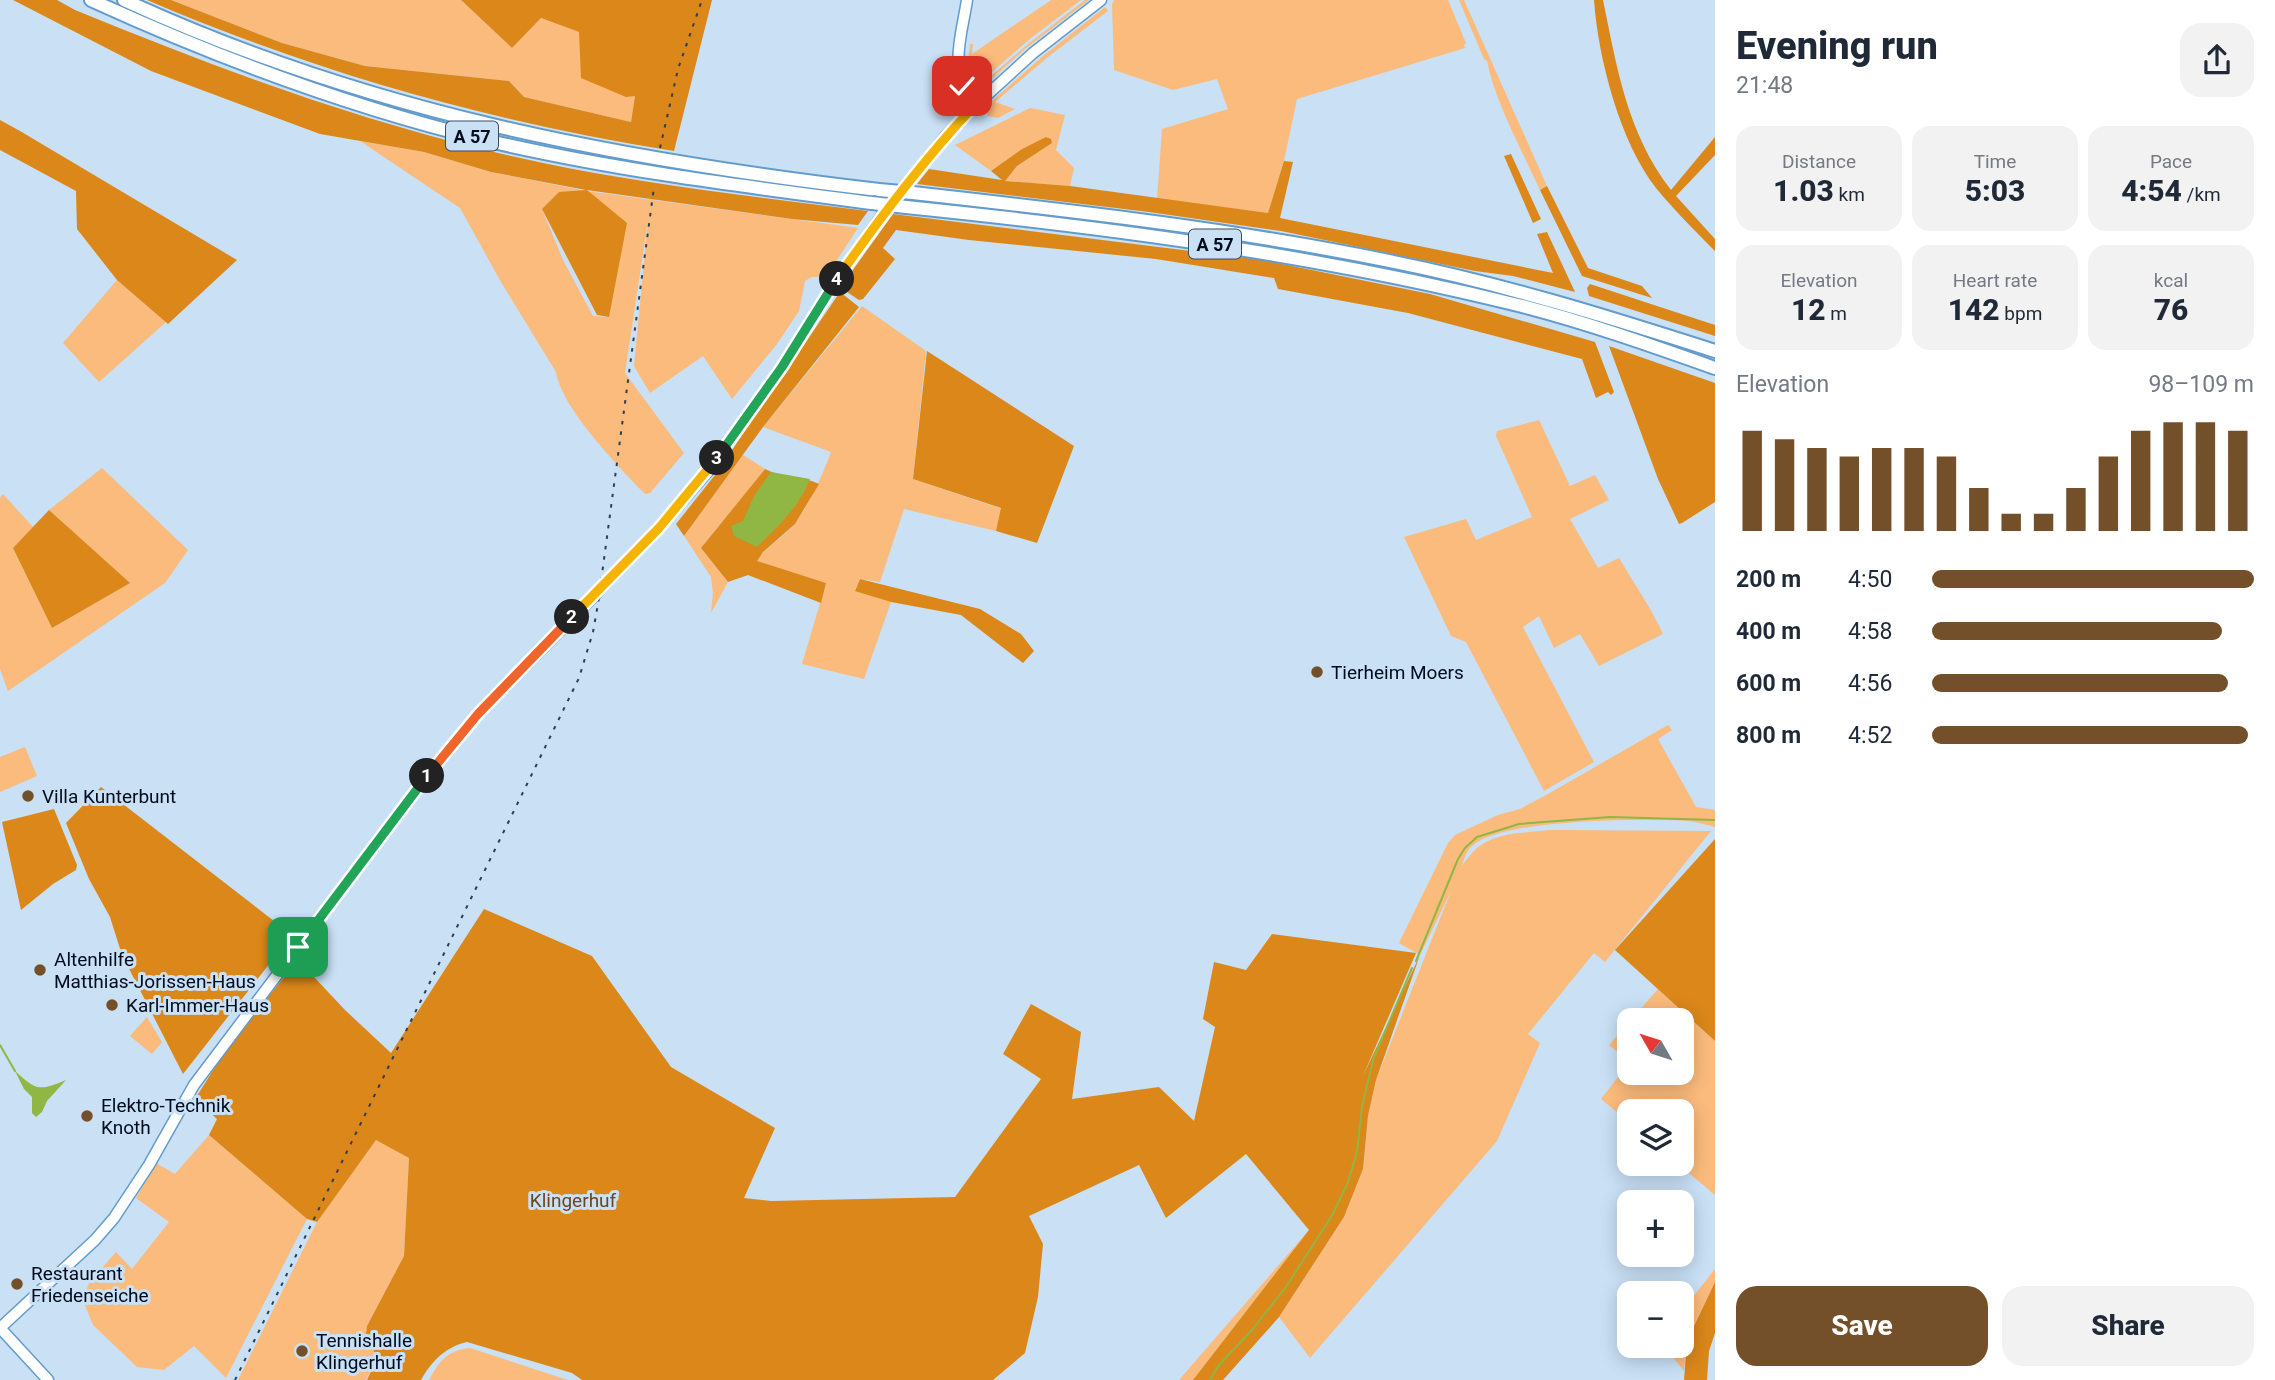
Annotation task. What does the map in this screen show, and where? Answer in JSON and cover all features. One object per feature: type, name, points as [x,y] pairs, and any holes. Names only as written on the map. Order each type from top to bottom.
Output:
[{"type":"highway","name":"A 57","points":[[91,0],[192,45],[273,75],[357,104],[484,140],[677,177],[1126,232],[1306,259],[1409,279],[1521,306],[1715,368]]},
{"type":"highway","name":"A 57","points":[[124,0],[204,35],[283,64],[422,109],[538,137],[676,163],[879,190],[1124,217],[1306,244],[1397,262],[1577,307],[1715,351]]},
{"type":"main road","points":[[967,0],[957,62],[958,76],[976,104]]},
{"type":"main road","points":[[48,1380],[0,1328],[95,1240],[114,1218],[149,1165],[187,1096],[216,1054],[478,714],[659,528],[709,470],[782,367],[833,285],[883,214],[945,136],[976,104],[1034,53],[1101,0]]},
{"type":"shaded area","points":[[171,0],[461,0],[512,48],[541,18],[579,32],[635,96],[631,122],[524,97],[509,81],[365,66],[282,43]]},
{"type":"shaded area","points":[[1051,0],[1081,0],[974,85],[967,70],[970,44],[973,44],[972,54]]},
{"type":"shaded area","points":[[1085,0],[1089,0],[1025,49],[980,89],[978,87],[1027,45]]},
{"type":"shaded area","points":[[1114,0],[1448,0],[1466,43],[1465,48],[1297,99],[1284,161],[1268,213],[1157,199],[1162,129],[1228,109],[1217,79],[1173,90],[1114,70]]},
{"type":"shaded area","points":[[1459,0],[1464,0],[1547,186],[1540,190],[1503,109],[1487,61]]},
{"type":"shaded area","points":[[1105,7],[1108,11],[995,102],[1015,109],[998,118],[988,116],[986,108],[992,101]]},
{"type":"shaded area","points":[[1030,108],[1065,115],[1056,150],[1074,168],[1070,186],[1004,181],[1017,166],[1052,143],[1047,137],[1022,149],[991,171],[955,145]]},
{"type":"shaded area","points":[[360,141],[424,152],[491,172],[587,191],[858,228],[826,277],[812,277],[805,281],[799,311],[777,344],[732,399],[703,356],[650,393],[634,366],[648,221],[625,373],[684,453],[650,493],[645,494],[593,437],[569,403],[560,387],[556,372],[460,208]],"holes":[[[559,192],[609,316],[593,316],[563,260],[542,209]]]},
{"type":"shaded area","points":[[117,280],[166,322],[99,382],[63,343]]},
{"type":"shaded area","points":[[862,306],[926,351],[913,479],[1002,509],[996,531],[904,509],[880,582],[860,579],[855,590],[891,602],[864,679],[802,664],[826,583],[756,561],[796,522],[816,488],[831,452],[763,427]]},
{"type":"shaded area","points":[[1539,420],[1570,486],[1595,475],[1609,500],[1570,519],[1598,568],[1619,558],[1663,634],[1599,666],[1580,634],[1554,648],[1539,616],[1523,627],[1594,762],[1544,791],[1466,642],[1451,636],[1404,537],[1466,519],[1476,540],[1532,517],[1496,436],[1497,431]]},
{"type":"shaded area","points":[[743,455],[765,469],[701,548],[728,582],[711,613],[711,577],[684,536],[714,491]]},
{"type":"shaded area","points":[[102,468],[188,550],[165,583],[8,691],[0,669],[0,498],[3,494],[33,527],[13,548],[52,628],[129,583],[49,510]]},
{"type":"shaded area","points":[[771,472],[810,479],[794,508],[757,547],[734,536],[731,526],[743,521],[755,494]]},
{"type":"shaded area","points":[[1668,725],[1672,730],[1658,739],[1696,807],[1715,810],[1715,827],[1692,821],[1668,820],[1543,825],[1488,837],[1467,852],[1462,865],[1480,845],[1498,837],[1549,830],[1711,831],[1605,962],[1594,953],[1528,1034],[1540,1043],[1497,1141],[1310,1358],[1279,1317],[1344,1217],[1363,1169],[1368,1116],[1376,1080],[1451,891],[1420,955],[1399,943],[1448,843],[1455,835],[1498,815],[1520,809],[1548,794]]},
{"type":"shaded area","points":[[25,747],[37,776],[0,792],[0,757]]},
{"type":"shaded area","points":[[1658,989],[1679,1008],[1641,1008]]},
{"type":"shaded area","points":[[147,1017],[162,1042],[152,1054],[130,1036]]},
{"type":"shaded area","points":[[1694,1022],[1715,1041],[1715,1195],[1692,1176],[1694,1099],[1617,1099],[1617,1112],[1601,1099],[1617,1078],[1617,1085],[1694,1085]]},
{"type":"shaded area","points":[[1617,1036],[1617,1051],[1609,1045]]},
{"type":"shaded area","points":[[15,1071],[39,1087],[66,1080],[36,1117],[32,1113],[32,1097],[24,1089]]},
{"type":"shaded area","points":[[209,1135],[307,1219],[226,1378],[194,1346],[164,1370],[137,1367],[93,1325],[83,1300],[89,1283],[116,1252],[132,1269],[169,1222],[136,1198],[156,1163],[175,1174]]},
{"type":"shaded area","points":[[376,1139],[409,1158],[404,1256],[367,1326],[366,1334],[377,1358],[366,1380],[238,1380],[317,1222]]},
{"type":"shaded area","points":[[1309,1230],[1193,1380],[1179,1380]]},
{"type":"shaded area","points":[[1715,1269],[1715,1282],[1694,1326],[1694,1296]]},
{"type":"shaded area","points":[[470,1348],[568,1380],[429,1380],[450,1354]]},
{"type":"shaded area","points":[[1674,1358],[1685,1358],[1684,1371]]},
{"type":"green space","points":[[13,0],[57,0],[125,30],[278,88],[381,122],[486,150],[628,179],[868,211],[858,225],[792,219],[587,190],[627,223],[609,317],[597,315],[542,209],[559,192],[586,190],[491,172],[424,152],[320,134],[151,71]]},
{"type":"green space","points":[[147,0],[171,0],[282,43],[365,66],[509,81],[524,97],[631,122],[635,96],[626,97],[581,78],[579,32],[541,18],[512,48],[461,0],[712,0],[674,151],[538,125],[406,92],[275,50]]},
{"type":"green space","points":[[1594,0],[1603,0],[1619,75],[1634,123],[1656,168],[1671,190],[1715,137],[1715,155],[1676,196],[1715,239],[1715,251],[1656,188],[1632,147],[1606,73]]},
{"type":"green space","points":[[0,120],[237,260],[168,324],[117,280],[77,229],[76,191],[0,150]]},
{"type":"green space","points":[[1046,137],[1051,139],[1052,143],[1017,166],[1005,181],[1070,186],[1268,213],[1284,161],[1293,162],[1280,218],[1553,273],[1537,234],[1547,232],[1575,292],[1513,276],[1475,271],[1281,231],[917,184],[929,169],[1002,180],[991,171],[1022,149]]},
{"type":"green space","points":[[1511,154],[1541,219],[1533,223],[1504,156]]},
{"type":"green space","points":[[1547,186],[1588,268],[1642,286],[1652,298],[1582,276],[1540,190]]},
{"type":"green space","points":[[893,214],[1263,260],[1430,294],[1595,342],[1614,392],[1596,398],[1582,359],[1408,313],[1278,289],[1274,278],[1156,259],[896,230],[883,248],[895,259],[863,299],[859,300],[847,292],[845,281]]},
{"type":"green space","points":[[1590,284],[1715,325],[1715,336],[1589,296],[1587,288]]},
{"type":"green space","points":[[840,292],[859,307],[763,427],[684,536],[676,524],[715,475]]},
{"type":"green space","points":[[1609,346],[1715,383],[1715,502],[1682,523],[1679,524],[1658,479]]},
{"type":"green space","points":[[927,351],[1074,446],[1037,543],[996,531],[1001,508],[913,479]]},
{"type":"green space","points":[[765,469],[819,484],[795,524],[763,552],[757,561],[826,583],[821,603],[748,575],[728,582],[701,548]]},
{"type":"green space","points":[[49,510],[130,583],[52,628],[13,548]]},
{"type":"green space","points":[[860,579],[980,609],[1021,634],[1034,651],[1023,663],[961,615],[891,602],[855,591]]},
{"type":"green space","points":[[101,787],[292,935],[183,1074],[122,955],[110,917],[89,879],[66,823]]},
{"type":"green space","points":[[54,809],[77,865],[76,870],[53,884],[21,910],[2,822]]},
{"type":"green space","points":[[1715,839],[1715,1041],[1694,1022],[1694,1008],[1679,1008],[1615,950]]},
{"type":"green space","name":"Klingerhuf","points":[[484,909],[592,956],[671,1067],[775,1128],[744,1198],[771,1201],[955,1197],[1041,1079],[1003,1054],[1031,1004],[1081,1032],[1072,1099],[1159,1087],[1194,1121],[1215,1027],[1203,1019],[1214,962],[1246,970],[1272,934],[1416,953],[1363,1076],[1420,955],[1376,1080],[1368,1116],[1363,1169],[1344,1217],[1279,1317],[1223,1380],[1193,1380],[1309,1230],[1246,1154],[1166,1218],[1139,1165],[1029,1216],[1043,1244],[1038,1297],[1025,1353],[993,1380],[582,1380],[572,1373],[467,1342],[452,1347],[440,1356],[421,1380],[367,1380],[377,1358],[366,1334],[367,1326],[404,1256],[409,1158],[376,1140],[317,1222],[307,1219],[209,1135],[217,1119],[195,1099],[229,1045],[298,960],[345,1010],[391,1053]]},
{"type":"green space","points":[[1715,1282],[1715,1333],[1709,1351],[1707,1380],[1684,1380],[1686,1358],[1694,1358],[1694,1326]]},
{"type":"waterway","points":[[1416,961],[1458,859],[1477,837],[1519,824],[1610,817],[1715,820]]},
{"type":"waterway","points":[[1210,1380],[1219,1365],[1252,1330],[1286,1287],[1333,1214],[1348,1182],[1357,1152],[1362,1107],[1373,1060],[1412,968]]},
{"type":"waterway","points":[[0,1045],[15,1071]]},
{"type":"railway","points":[[660,148],[678,69],[702,0]]},
{"type":"railway","points":[[235,1380],[579,678],[593,632],[598,604],[654,187]]},
{"type":"place","name":"Tierheim Moers","points":[[1317,672]]},
{"type":"place","name":"Villa Kunterbunt","points":[[28,796]]},
{"type":"place","name":"Altenhilfe Matthias-Jorissen-Haus","points":[[40,970]]},
{"type":"place","name":"Karl-Immer-Haus","points":[[112,1005]]},
{"type":"place","name":"Elektro-Technik Knoth","points":[[87,1116]]},
{"type":"place","name":"Restaurant Friedenseiche","points":[[17,1284]]},
{"type":"place","name":"Tennishalle Klingerhuf","points":[[302,1351]]},
{"type":"route","points":[[298,947],[415,792],[478,714],[659,528],[709,470],[782,367],[833,285],[883,214],[945,136],[976,104],[962,86]]}]
